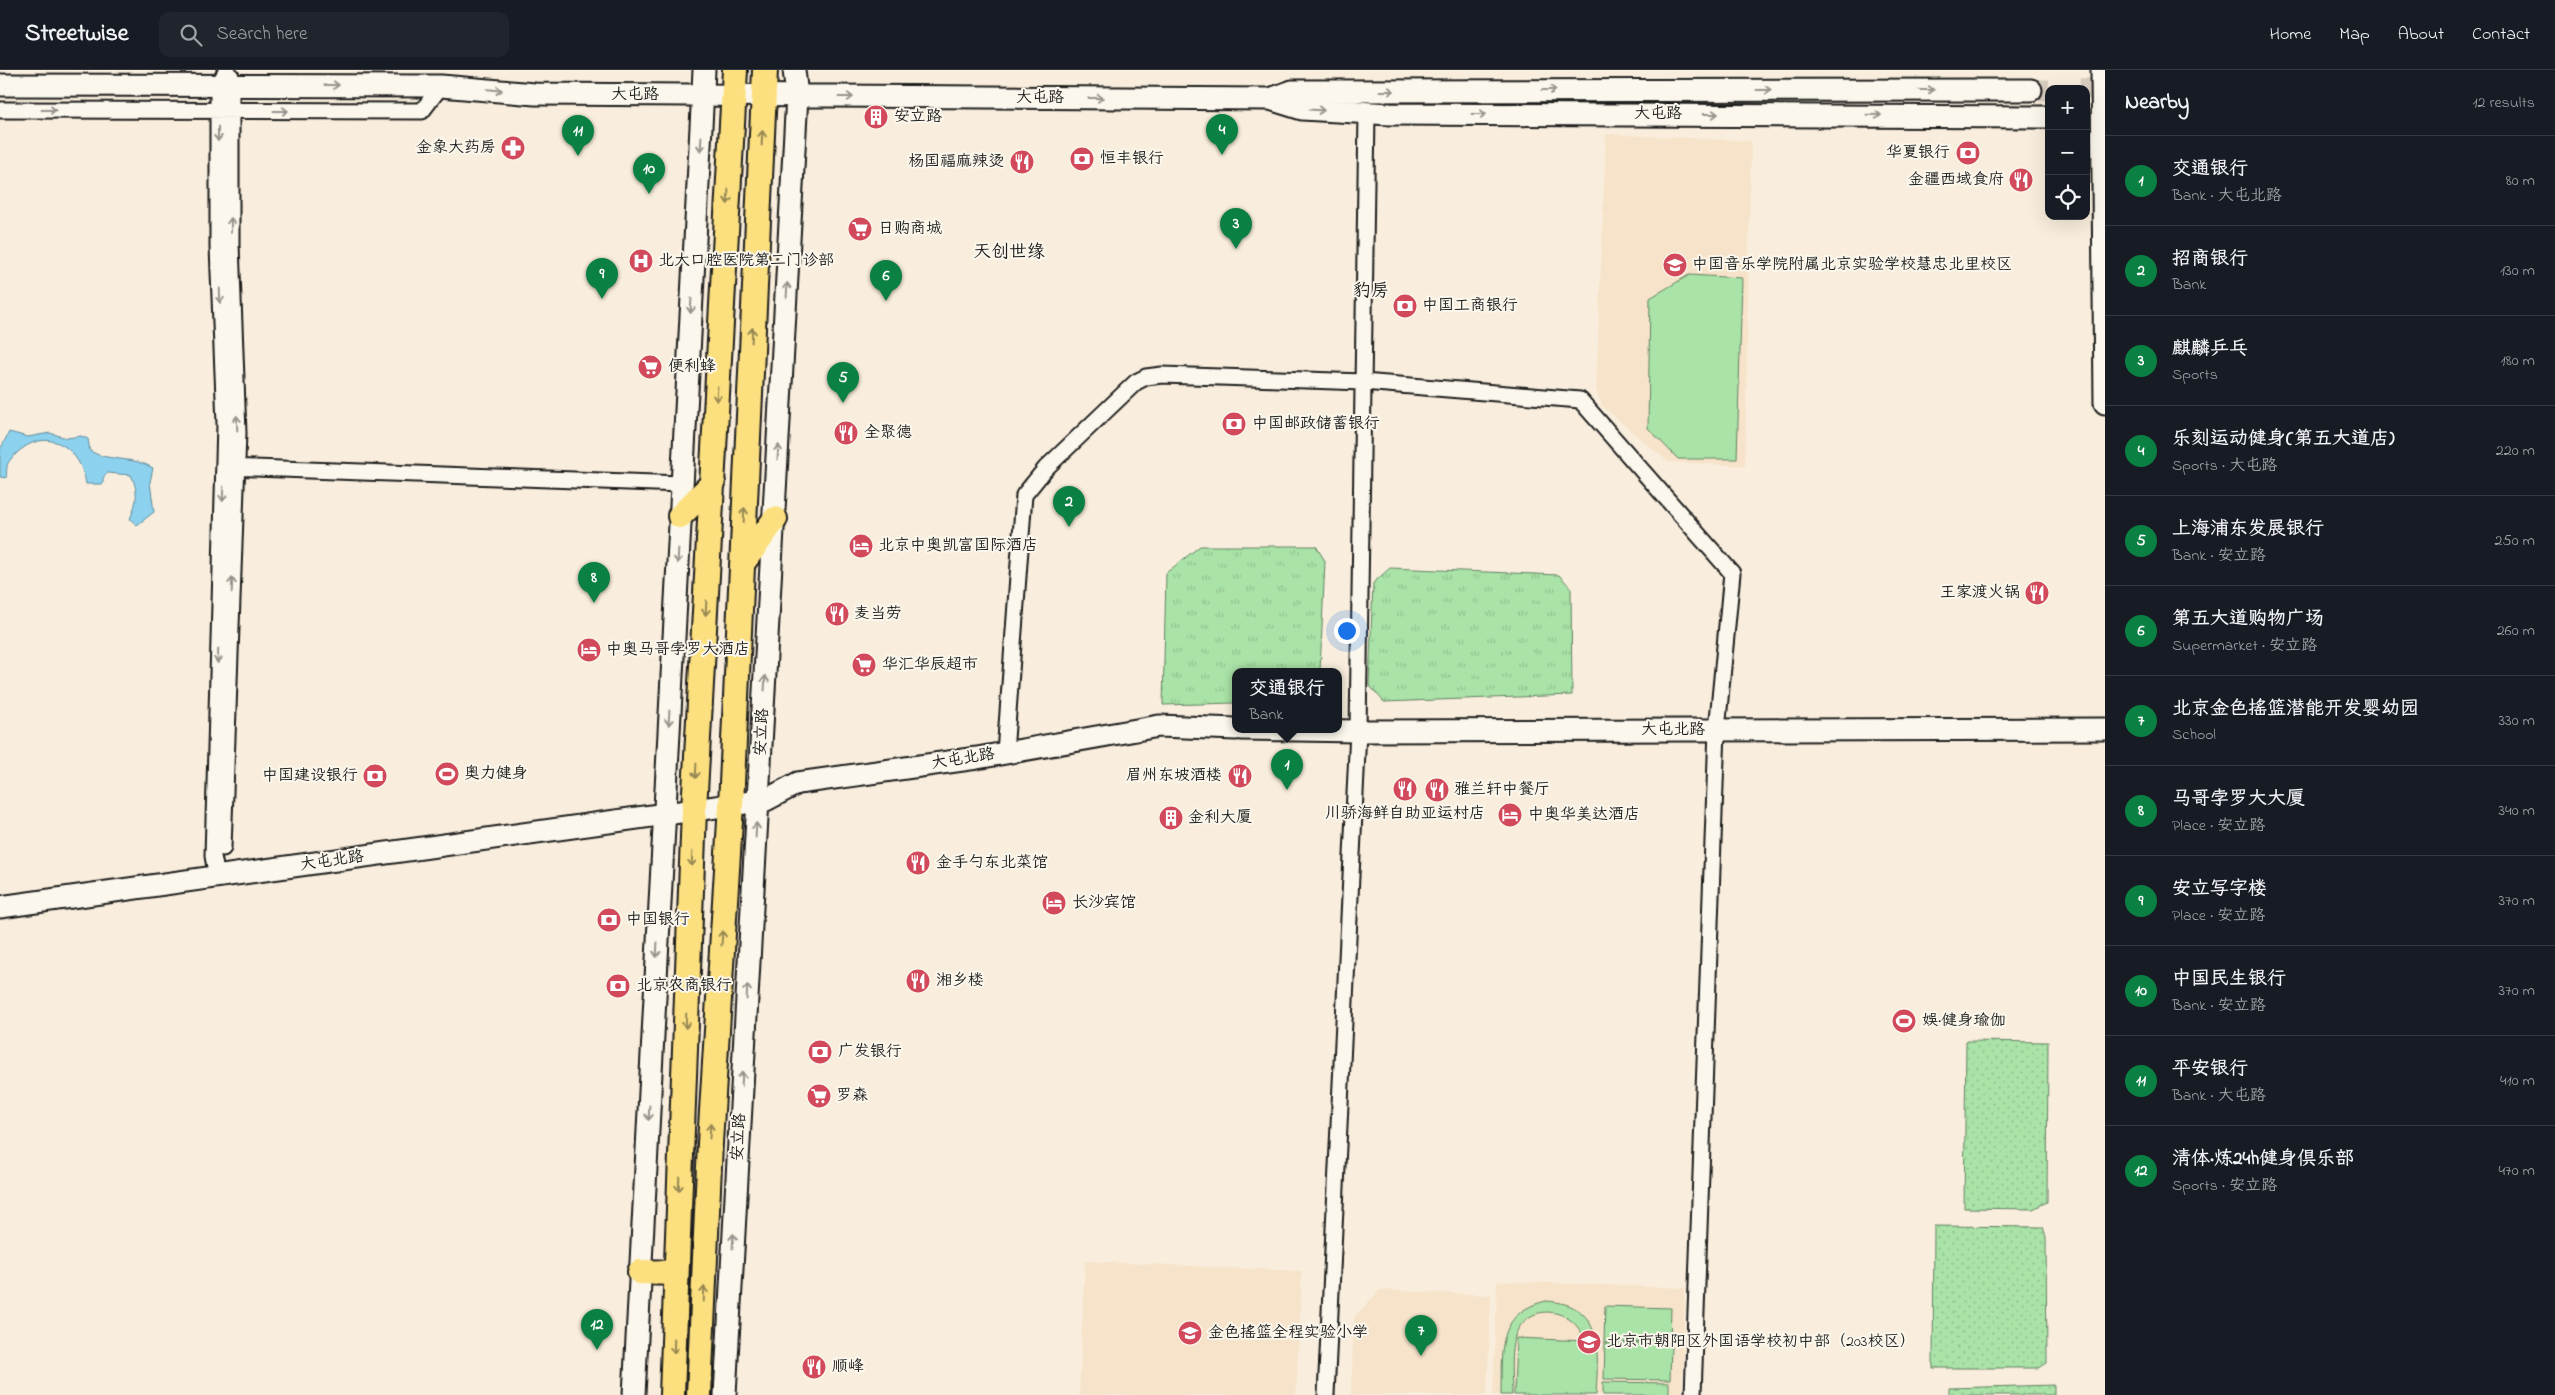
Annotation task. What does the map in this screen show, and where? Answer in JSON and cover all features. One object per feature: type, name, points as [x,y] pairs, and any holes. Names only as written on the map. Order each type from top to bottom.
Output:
[{"type":"main road","points":[[672,1395],[694,810],[735,70]]},
{"type":"main road","name":"安立路","points":[[699,1395],[710,1143],[730,805],[765,70]]},
{"type":"main road","points":[[680,516],[713,483]]},
{"type":"main road","points":[[742,564],[774,519]]},
{"type":"main road","points":[[640,1272],[676,1273]]},
{"type":"street","points":[[634,1395],[704,70]]},
{"type":"street","name":"安立路","points":[[725,1395],[797,96],[794,70]]},
{"type":"street","points":[[2102,70],[2098,115],[2105,403]]},
{"type":"street","points":[[217,878],[223,855],[230,467],[238,432],[225,111],[227,78]]},
{"type":"street","name":"大屯路","points":[[0,85],[227,78],[441,86],[535,94],[1270,99],[1302,109],[1367,113],[2045,117]]},
{"type":"street","points":[[0,110],[422,111],[441,86]]},
{"type":"street","name":"大屯路","points":[[1270,99],[1292,91],[2031,90]]},
{"type":"street","points":[[1326,1395],[1358,731],[1367,113]]},
{"type":"street","points":[[1005,753],[1024,495],[1046,468],[1136,382],[1146,377],[1162,375],[1363,382],[1580,400],[1732,573],[1717,730],[1693,1395]]},
{"type":"street","points":[[230,467],[681,484]]},
{"type":"street","name":"大屯北路","points":[[0,907],[766,800],[798,783],[1005,753],[1159,726],[1232,728]]},
{"type":"street","name":"大屯北路","points":[[1342,731],[2105,729]]},
{"type":"shaded area","name":"中国音乐学院附属北京实验学校慧忠北里校区","points":[[1606,134],[1751,141],[1745,466],[1668,462],[1602,406],[1596,390]]},
{"type":"shaded area","name":"金色摇篮全程实验小学","points":[[1085,1261],[1302,1271],[1296,1395],[1079,1395]]},
{"type":"shaded area","name":"北京市朝阳区外国语学校初中部（203校区）","points":[[1497,1281],[1685,1288],[1682,1395],[1493,1395]]},
{"type":"shaded area","points":[[1380,1290],[1491,1295],[1487,1395],[1351,1395],[1354,1317]]},
{"type":"green space","points":[[1689,275],[1742,278],[1737,459],[1678,459],[1648,428],[1650,298]]},
{"type":"green space","points":[[1200,546],[1316,546],[1325,561],[1320,668],[1232,668],[1232,703],[1163,705],[1166,573]]},
{"type":"green space","points":[[1390,568],[1559,575],[1571,588],[1572,695],[1384,702],[1369,685],[1373,583]]},
{"type":"green space","points":[[1966,1041],[2048,1042],[2047,1202],[2033,1209],[1964,1208]]},
{"type":"green space","points":[[1934,1226],[2043,1227],[2046,1237],[2047,1363],[2039,1368],[1933,1368]]},
{"type":"green space","points":[[1546,1301],[1565,1304],[1579,1311],[1588,1320],[1594,1333],[1597,1347],[1596,1395],[1514,1395],[1516,1338],[1585,1341],[1571,1321],[1551,1312],[1540,1313],[1530,1317],[1521,1324],[1515,1336],[1512,1350],[1512,1395],[1501,1395],[1502,1350],[1510,1325],[1518,1315],[1529,1307]]},
{"type":"green space","points":[[1605,1306],[1671,1308],[1670,1343],[1604,1342]]},
{"type":"green space","points":[[1605,1343],[1671,1345],[1670,1380],[1604,1379]]},
{"type":"green space","points":[[1603,1382],[1669,1383],[1669,1395],[1603,1395]]},
{"type":"green space","points":[[2054,1385],[2054,1395],[1949,1395],[1949,1388]]},
{"type":"water","points":[[9,432],[28,437],[50,433],[67,438],[81,436],[88,439],[90,451],[105,457],[137,462],[153,468],[150,482],[154,512],[137,525],[130,519],[136,497],[131,475],[107,473],[103,478],[103,484],[86,484],[78,460],[62,445],[52,441],[30,444],[18,452],[8,463],[6,478],[0,477],[0,450]]},
{"type":"tunnel","points":[[2090,89],[2105,88]]},
{"type":"tunnel","points":[[2031,90],[2045,90]]},
{"type":"place","name":"安立路","points":[[876,117]]},
{"type":"place","name":"金象大药房","points":[[513,148]]},
{"type":"place","name":"华夏银行","points":[[1968,153]]},
{"type":"place","name":"乐刻运动健身(第五大道店)","points":[[1222,155]]},
{"type":"place","name":"平安银行","points":[[578,156]]},
{"type":"place","name":"恒丰银行","points":[[1082,159]]},
{"type":"place","name":"杨国福麻辣烫","points":[[1022,162]]},
{"type":"place","name":"金疆西域食府","points":[[2021,180]]},
{"type":"place","name":"中国民生银行","points":[[649,194]]},
{"type":"place","name":"日购商城","points":[[860,229]]},
{"type":"place","name":"麒麟乒乓","points":[[1236,249]]},
{"type":"place","name":"北大口腔医院第二门诊部","points":[[641,261]]},
{"type":"place","name":"中国音乐学院附属北京实验学校慧忠北里校区","points":[[1675,265]]},
{"type":"place","name":"安立写字楼","points":[[602,299]]},
{"type":"place","name":"第五大道购物广场","points":[[886,301]]},
{"type":"place","name":"中国工商银行","points":[[1405,306]]},
{"type":"place","name":"便利蜂","points":[[650,367]]},
{"type":"place","name":"上海浦东发展银行","points":[[843,403]]},
{"type":"place","name":"中国邮政储蓄银行","points":[[1234,424]]},
{"type":"place","name":"全聚德","points":[[846,433]]},
{"type":"place","name":"招商银行","points":[[1069,527]]},
{"type":"place","name":"北京中奥凯富国际酒店","points":[[861,546]]},
{"type":"place","name":"王家渡火锅","points":[[2037,593]]},
{"type":"place","name":"马哥孛罗大大厦","points":[[594,603]]},
{"type":"place","name":"麦当劳","points":[[837,614]]},
{"type":"place","name":"中奥马哥孛罗大酒店","points":[[589,650]]},
{"type":"place","name":"华汇华辰超市","points":[[864,665]]},
{"type":"place","name":"奥力健身","points":[[447,774]]},
{"type":"place","name":"中国建设银行","points":[[375,776]]},
{"type":"place","name":"眉州东坡酒楼","points":[[1240,776]]},
{"type":"place","name":"川骄海鲜自助亚运村店","points":[[1405,789]]},
{"type":"place","name":"交通银行","points":[[1287,790]]},
{"type":"place","name":"雅兰轩中餐厅","points":[[1437,790]]},
{"type":"place","name":"中奥华美达酒店","points":[[1510,815]]},
{"type":"place","name":"金利大厦","points":[[1171,818]]},
{"type":"place","name":"金手勺东北菜馆","points":[[918,863]]},
{"type":"place","name":"长沙宾馆","points":[[1054,903]]},
{"type":"place","name":"中国银行","points":[[609,920]]},
{"type":"place","name":"湘乡楼","points":[[918,981]]},
{"type":"place","name":"北京农商银行","points":[[618,986]]},
{"type":"place","name":"娱·健身瑜伽","points":[[1904,1021]]},
{"type":"place","name":"广发银行","points":[[820,1052]]},
{"type":"place","name":"罗森","points":[[819,1096]]},
{"type":"place","name":"金色摇篮全程实验小学","points":[[1190,1333]]},
{"type":"place","name":"北京市朝阳区外国语学校初中部（203校区）","points":[[1589,1342]]},
{"type":"place","name":"清体·炼24h健身俱乐部","points":[[597,1350]]},
{"type":"place","name":"北京金色摇篮潜能开发婴幼园","points":[[1421,1356]]},
{"type":"place","name":"顺峰","points":[[814,1367]]},
{"type":"district","name":"天创世缘","points":[[1009,253]]},
{"type":"district","name":"豹房","points":[[1371,292]]}]
